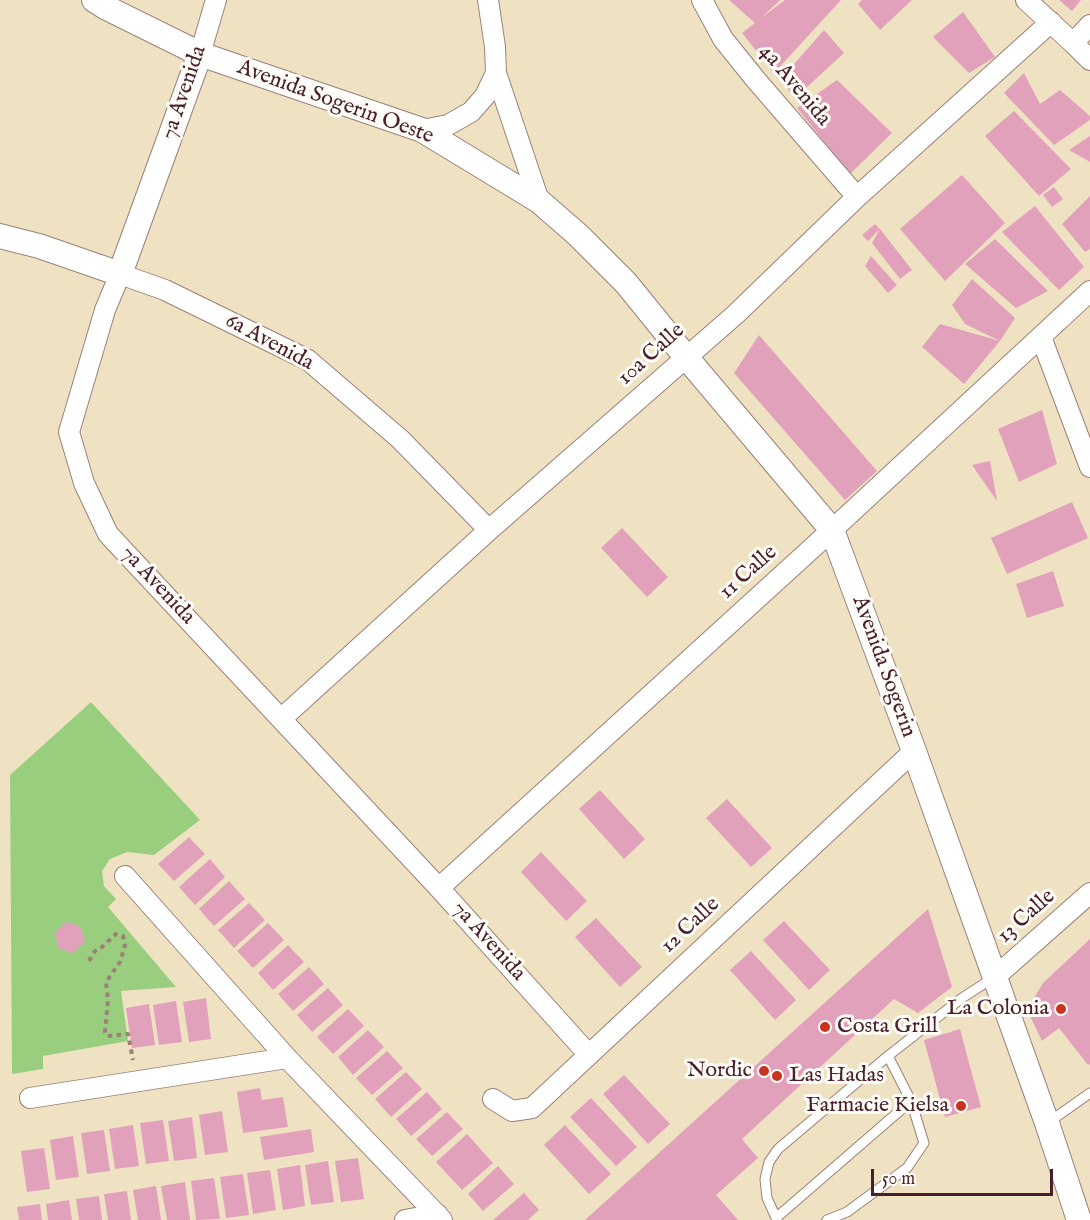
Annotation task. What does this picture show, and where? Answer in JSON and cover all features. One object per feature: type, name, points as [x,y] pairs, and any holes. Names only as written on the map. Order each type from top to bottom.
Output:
[{"type":"street","name":"Avenida Sogerin Oeste","points":[[94,0],[105,8],[200,54],[422,130],[539,201]]},
{"type":"street","name":"7a Avenida","points":[[216,0],[200,54],[105,310],[69,432],[84,483],[108,534],[439,888],[589,1055]]},
{"type":"street","points":[[488,0],[495,46],[496,73],[539,201]]},
{"type":"street","name":"4a Avenida","points":[[702,0],[723,39],[857,197]]},
{"type":"street","points":[[1026,0],[1090,60]]},
{"type":"street","name":"10a Calle","points":[[281,719],[489,530],[736,314],[857,197],[1050,22]]},
{"type":"street","points":[[1073,43],[1090,25]]},
{"type":"street","points":[[422,130],[448,125],[471,112],[485,96],[496,73]]},
{"type":"street","name":"Avenida Sogerin","points":[[539,201],[578,235],[626,283],[832,530],[914,750],[1047,1123],[1079,1220]]},
{"type":"street","name":"6a Avenida","points":[[0,236],[39,246],[165,290],[308,360],[400,439],[489,530]]},
{"type":"street","name":"11 Calle","points":[[439,888],[1090,291]]},
{"type":"street","points":[[1041,337],[1090,467]]},
{"type":"street","name":"12 Calle","points":[[493,1099],[512,1111],[532,1108],[914,750]]},
{"type":"street","points":[[125,876],[287,1058],[440,1217]]},
{"type":"street","name":"13 Calle","points":[[995,977],[1090,893]]},
{"type":"street","points":[[30,1098],[287,1058]]},
{"type":"street","points":[[405,1220],[440,1217]]},
{"type":"lane","points":[[911,1101],[777,1219],[767,1198],[765,1179],[769,1162],[778,1149],[888,1056],[962,998],[995,977]]},
{"type":"lane","points":[[827,1220],[847,1212],[907,1168],[924,1143],[911,1101],[888,1056]]},
{"type":"lane","points":[[1047,1123],[1090,1093]]},
{"type":"path","points":[[89,961],[95,951],[116,934],[123,936],[124,946],[120,962],[106,982],[108,1000],[105,1032],[108,1036],[128,1034],[134,1061],[134,1082]]},
{"type":"green space","points":[[91,702],[200,820],[154,855],[127,852],[110,859],[102,871],[104,886],[116,899],[108,907],[176,987],[121,991],[128,1041],[43,1056],[43,1069],[12,1074],[10,775]]},
{"type":"building","points":[[729,0],[780,0],[761,18],[785,0],[841,0],[774,73],[742,33],[755,23]]},
{"type":"building","points":[[862,0],[912,0],[880,30],[858,4]]},
{"type":"building","points":[[1059,0],[1081,0],[1072,11]]},
{"type":"building","points":[[963,12],[995,57],[969,73],[933,37]]},
{"type":"building","points":[[824,30],[844,53],[795,98],[780,80]]},
{"type":"building","points":[[1024,73],[1040,104],[1060,90],[1090,116],[1090,120],[1054,145],[1004,93]]},
{"type":"building","points":[[837,80],[892,133],[850,174],[797,108]]},
{"type":"building","points":[[1014,111],[1071,169],[1039,196],[985,136]]},
{"type":"building","points":[[1090,136],[1090,162],[1069,150]]},
{"type":"building","points":[[962,175],[1005,223],[945,281],[900,229]]},
{"type":"building","points":[[1054,187],[1063,199],[1052,207],[1043,195]]},
{"type":"building","points":[[1090,196],[1090,249],[1085,252],[1062,224]]},
{"type":"building","points":[[1035,206],[1084,267],[1059,290],[1002,232]]},
{"type":"building","points":[[875,224],[880,229],[868,241],[862,235]]},
{"type":"building","points":[[880,229],[912,270],[900,279],[872,243]]},
{"type":"building","points":[[995,239],[1048,291],[1016,308],[965,264]]},
{"type":"building","points":[[871,256],[897,285],[888,293],[865,266]]},
{"type":"building","points":[[972,279],[1015,318],[1000,341],[965,324],[952,305]]},
{"type":"building","points":[[940,324],[1000,341],[964,384],[922,347]]},
{"type":"building","points":[[759,335],[877,471],[845,500],[734,373]]},
{"type":"building","points":[[1042,410],[1057,464],[1019,482],[998,429]]},
{"type":"building","points":[[990,461],[997,501],[972,465]]},
{"type":"building","points":[[1072,502],[1088,538],[1007,574],[991,538]]},
{"type":"building","points":[[622,528],[668,577],[647,597],[601,548]]},
{"type":"building","points":[[1053,571],[1064,606],[1027,618],[1016,584]]},
{"type":"building","points":[[600,790],[645,839],[624,859],[579,809]]},
{"type":"building","points":[[727,799],[772,848],[751,867],[706,818]]},
{"type":"building","points":[[189,837],[205,854],[174,881],[158,864]]},
{"type":"building","points":[[541,852],[587,901],[566,921],[521,872]]},
{"type":"building","points":[[210,859],[225,877],[195,905],[179,887]]},
{"type":"building","points":[[229,881],[245,899],[214,926],[199,909]]},
{"type":"building","points":[[249,903],[265,920],[234,948],[218,930]]},
{"type":"building","name":"Las Hadas","points":[[928,909],[952,987],[918,1013],[894,999],[742,1139],[758,1158],[716,1195],[738,1220],[585,1220]]},
{"type":"building","points":[[596,918],[642,967],[620,987],[575,937]]},
{"type":"building","points":[[784,921],[830,970],[809,990],[763,940]]},
{"type":"building","points":[[67,922],[81,927],[85,942],[73,953],[58,948],[55,932]]},
{"type":"building","points":[[268,923],[284,940],[253,968],[237,951]]},
{"type":"building","name":"La Colonia","points":[[1090,939],[1090,1064],[1088,1065],[1059,1028],[1042,1041],[1031,1018],[1033,1000],[1043,983]]},
{"type":"building","points":[[288,945],[304,962],[273,990],[258,973]]},
{"type":"building","points":[[751,951],[796,1000],[775,1020],[730,970]]},
{"type":"building","points":[[309,967],[324,984],[293,1011],[278,994]]},
{"type":"building","points":[[328,988],[343,1005],[312,1032],[297,1015]]},
{"type":"building","points":[[206,998],[211,1039],[189,1042],[183,1002]]},
{"type":"building","points":[[176,1001],[182,1042],[159,1045],[153,1005]]},
{"type":"building","points":[[149,1004],[155,1045],[132,1048],[126,1008]]},
{"type":"building","points":[[348,1009],[364,1026],[333,1054],[317,1037]]},
{"type":"building","points":[[960,1029],[981,1107],[945,1117],[924,1040]]},
{"type":"building","points":[[368,1030],[384,1047],[353,1075],[338,1057]]},
{"type":"building","points":[[387,1051],[403,1068],[372,1095],[356,1078]]},
{"type":"building","points":[[406,1072],[422,1089],[391,1117],[375,1099]]},
{"type":"building","points":[[624,1075],[670,1124],[648,1144],[603,1094]]},
{"type":"building","points":[[260,1088],[262,1100],[283,1097],[288,1127],[243,1133],[237,1092]]},
{"type":"building","points":[[427,1092],[442,1109],[411,1136],[396,1119]]},
{"type":"building","points":[[591,1098],[637,1147],[616,1166],[570,1117]]},
{"type":"building","points":[[222,1111],[228,1152],[205,1155],[199,1115]]},
{"type":"building","points":[[447,1112],[463,1129],[432,1156],[416,1139]]},
{"type":"building","points":[[192,1117],[197,1158],[174,1161],[168,1121]]},
{"type":"building","points":[[163,1120],[169,1161],[146,1164],[140,1123]]},
{"type":"building","points":[[133,1125],[139,1166],[115,1169],[109,1129]]},
{"type":"building","points":[[565,1125],[611,1174],[589,1194],[544,1145]]},
{"type":"building","points":[[311,1129],[314,1152],[264,1160],[260,1137]]},
{"type":"building","points":[[104,1130],[110,1171],[87,1174],[81,1133]]},
{"type":"building","points":[[467,1134],[493,1163],[462,1190],[436,1162]]},
{"type":"building","points":[[73,1136],[79,1177],[56,1180],[50,1140]]},
{"type":"building","points":[[44,1148],[50,1189],[27,1192],[21,1151]]},
{"type":"building","points":[[358,1158],[364,1199],[341,1202],[335,1161]]},
{"type":"building","points":[[328,1161],[334,1202],[311,1205],[305,1165]]},
{"type":"building","points":[[300,1165],[305,1206],[283,1210],[277,1169]]},
{"type":"building","points":[[498,1166],[514,1184],[483,1211],[468,1194]]},
{"type":"building","points":[[270,1170],[276,1210],[253,1214],[247,1173]]},
{"type":"building","points":[[243,1174],[249,1215],[226,1218],[220,1177]]},
{"type":"building","points":[[214,1178],[220,1219],[196,1220],[191,1181]]},
{"type":"building","points":[[185,1182],[190,1220],[167,1220],[161,1186]]},
{"type":"building","points":[[156,1186],[161,1220],[138,1220],[133,1190]]},
{"type":"building","points":[[127,1191],[131,1220],[108,1220],[104,1194]]},
{"type":"building","points":[[524,1193],[539,1210],[528,1220],[493,1220]]},
{"type":"building","points":[[99,1196],[102,1220],[79,1220],[76,1199]]},
{"type":"building","points":[[69,1200],[72,1220],[48,1220],[46,1204]]},
{"type":"building","points":[[40,1204],[42,1220],[19,1220],[17,1207]]},
{"type":"place","name":"La Colonia","points":[[1061,1009]]},
{"type":"place","name":"Costa Grill","points":[[825,1027]]},
{"type":"place","name":"Nordic","points":[[764,1071]]},
{"type":"place","name":"Las Hadas","points":[[777,1076]]},
{"type":"place","name":"Farmacie Kielsa","points":[[961,1106]]}]
